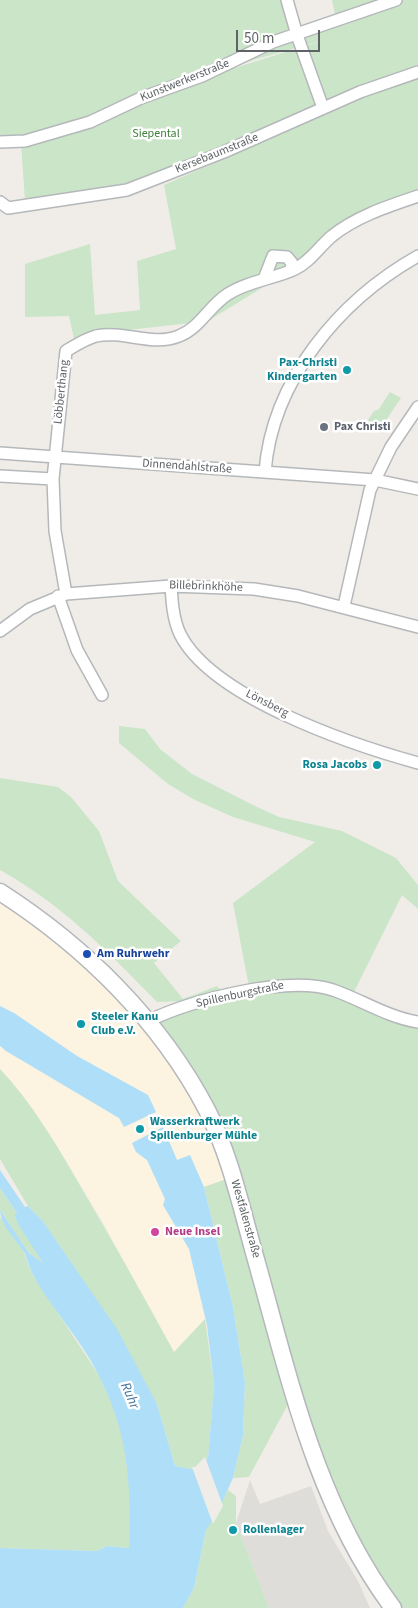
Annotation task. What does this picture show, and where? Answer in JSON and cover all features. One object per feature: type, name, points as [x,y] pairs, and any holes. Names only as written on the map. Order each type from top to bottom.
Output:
[{"type":"main road","name":"Westfalenstraße","points":[[0,892],[55,930],[148,1021],[183,1068],[208,1111],[222,1145],[294,1392],[327,1491],[347,1536],[370,1578],[393,1608]]},
{"type":"street","points":[[287,0],[297,35],[323,108]]},
{"type":"street","name":"Kunstwerkerstraße","points":[[0,142],[25,141],[90,122],[141,98],[202,76],[273,42],[396,0]]},
{"type":"street","name":"Kersebaumstraße","points":[[0,217],[4,205],[127,190],[224,152],[323,108],[418,72]]},
{"type":"street","name":"Löbberthang","points":[[102,695],[77,650],[62,595],[55,531],[53,479],[66,351],[86,339],[98,336],[114,335],[164,340],[179,337],[198,324],[227,294],[264,279],[291,271],[316,254],[332,236],[347,227],[376,211],[418,196]]},
{"type":"street","points":[[264,279],[273,256],[287,257],[292,263],[291,271]]},
{"type":"street","points":[[265,472],[268,447],[277,416],[309,355],[330,328],[359,298],[380,281],[418,256]]},
{"type":"street","points":[[344,606],[366,502],[391,447],[418,407]]},
{"type":"street","name":"Dinnendahlstraße","points":[[0,453],[375,480],[418,489]]},
{"type":"street","points":[[0,476],[53,479]]},
{"type":"street","name":"Billebrinkhöhe","points":[[0,631],[30,609],[62,595],[171,586],[254,589],[344,606],[418,626]]},
{"type":"street","name":"Lönsberg","points":[[171,586],[173,607],[181,636],[205,664],[221,677],[279,711],[323,731],[418,763]]},
{"type":"street","name":"Spillenburgstraße","points":[[148,1021],[165,1013],[234,994],[294,984],[309,984],[333,990],[398,1018],[418,1022]]},
{"type":"shaded area","points":[[0,896],[55,930],[173,1055],[232,1177],[204,1187],[190,1155],[177,1160],[163,1128],[132,1143],[136,1152],[147,1160],[165,1199],[163,1205],[189,1249],[205,1319],[174,1353],[101,1219],[59,1149],[11,1081],[0,1069],[0,1046],[118,1118],[148,1095],[77,1056],[14,1013],[0,1006]]},
{"type":"shaded area","points":[[250,1480],[260,1504],[311,1486],[328,1531],[358,1581],[370,1608],[269,1608],[236,1523]]},
{"type":"green space","name":"Siepental","points":[[0,0],[284,0],[294,36],[335,20],[355,29],[336,20],[332,0],[418,0],[418,68],[400,72],[299,114],[224,149],[120,186],[25,200],[21,144],[225,71],[327,39],[141,92],[90,119],[25,137],[0,137]]},
{"type":"green space","points":[[418,77],[418,197],[336,237],[303,266],[265,286],[208,321],[119,331],[75,343],[69,316],[25,317],[25,264],[90,244],[95,315],[140,310],[137,261],[176,249],[164,185],[403,80]]},
{"type":"green space","points":[[390,392],[401,398],[378,432],[369,426],[371,424],[368,420],[374,411],[379,409]]},
{"type":"green space","points":[[119,726],[145,729],[160,749],[192,774],[255,806],[279,817],[342,831],[396,858],[418,885],[418,909],[402,895],[352,996],[418,1023],[418,1608],[394,1608],[327,1490],[234,1176],[149,1022],[250,992],[233,903],[315,842],[233,817],[195,800],[168,784],[119,743]]},
{"type":"green space","points":[[0,778],[58,787],[71,797],[99,831],[118,881],[181,941],[154,963],[183,999],[217,986],[222,992],[183,1001],[157,1002],[102,947],[64,914],[44,898],[0,870]]},
{"type":"green space","points":[[0,1069],[34,1111],[54,1142],[174,1352],[205,1319],[214,1385],[208,1458],[196,1470],[175,1466],[157,1404],[80,1276],[42,1220],[28,1206],[0,1159]]},
{"type":"green space","points":[[232,1177],[294,1393],[249,1477],[233,1478],[243,1436],[245,1382],[233,1307],[204,1187]]},
{"type":"green space","points":[[0,1188],[17,1213],[43,1263],[29,1253],[0,1210]]},
{"type":"green space","points":[[0,1217],[23,1250],[31,1272],[100,1377],[120,1422],[131,1498],[129,1548],[107,1546],[97,1551],[0,1548]]},
{"type":"green space","points":[[228,1490],[236,1496],[236,1523],[269,1608],[183,1608],[194,1588],[206,1530]]},
{"type":"water","points":[[0,1006],[14,1013],[77,1056],[148,1095],[156,1112],[124,1127],[119,1118],[6,1051],[0,1046]]},
{"type":"water","name":"Ruhr","points":[[163,1127],[177,1160],[190,1155],[204,1187],[233,1307],[245,1382],[243,1436],[233,1478],[217,1514],[206,1530],[194,1588],[183,1608],[0,1608],[0,1548],[97,1551],[107,1546],[129,1548],[130,1525],[126,1461],[117,1420],[110,1399],[93,1364],[40,1287],[24,1252],[2,1220],[0,1210],[29,1253],[43,1263],[18,1224],[15,1215],[17,1213],[0,1188],[0,1170],[25,1207],[28,1206],[42,1220],[117,1329],[157,1404],[175,1466],[196,1470],[208,1458],[214,1385],[207,1325],[189,1249],[163,1205],[165,1199],[147,1160],[136,1152],[132,1143]]},
{"type":"pier","points":[[205,1457],[223,1506],[213,1524],[192,1467],[195,1467]]},
{"type":"place","name":"Pax-Christi Kindergarten","points":[[347,370]]},
{"type":"place","name":"Pax Christi","points":[[324,427]]},
{"type":"place","name":"Rosa Jacobs","points":[[377,765]]},
{"type":"place","name":"Am Ruhrwehr","points":[[87,954]]},
{"type":"place","name":"Steeler Kanu Club e.V.","points":[[81,1024]]},
{"type":"place","name":"Wasserkraftwerk Spillenburger Mühle","points":[[140,1129]]},
{"type":"place","name":"Neue Insel","points":[[155,1232]]},
{"type":"place","name":"Rollenlager","points":[[233,1530]]}]
